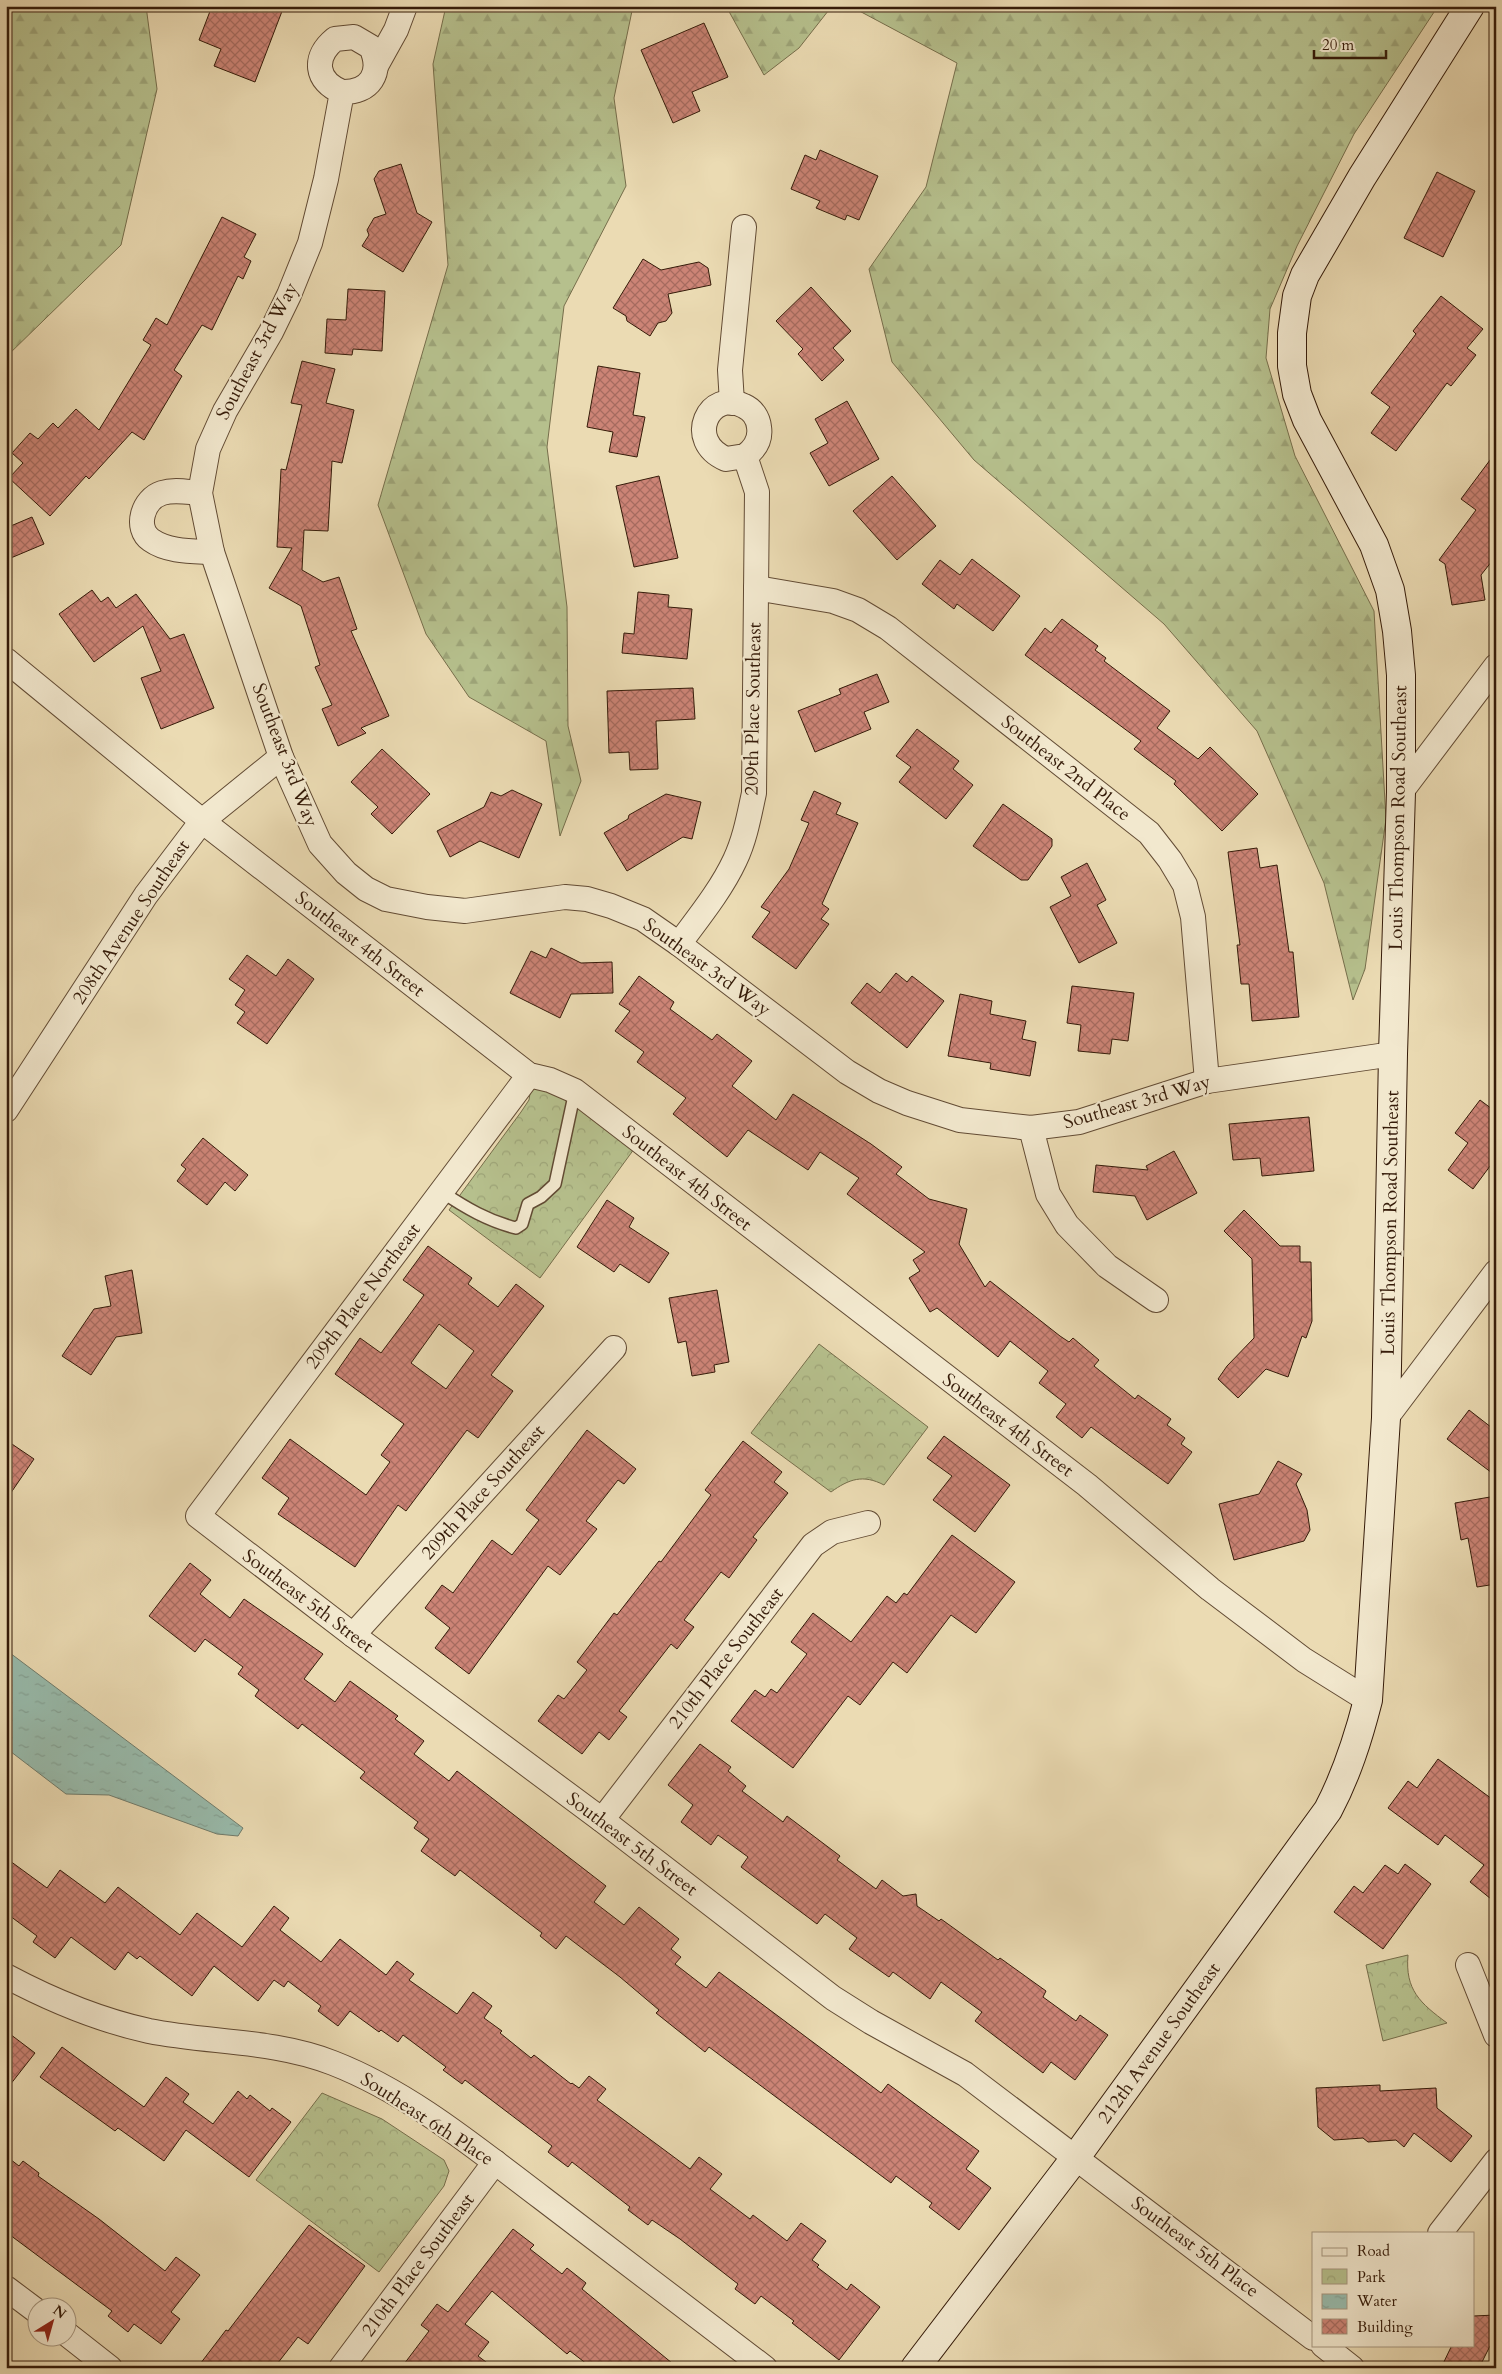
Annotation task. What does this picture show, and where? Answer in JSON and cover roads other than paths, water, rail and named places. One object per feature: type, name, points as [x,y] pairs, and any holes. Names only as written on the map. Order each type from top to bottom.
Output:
[{"type":"street","points":[[376,66],[371,47],[363,41],[344,36],[335,39],[322,54],[321,73],[333,88],[342,92],[361,89],[369,84],[376,66],[396,30],[405,6]]},
{"type":"street","name":"Louis Thompson Road Southeast","points":[[1368,1700],[1386,1418],[1393,1054],[1401,792],[1401,675],[1398,631],[1390,590],[1374,545],[1307,420],[1297,394],[1292,366],[1292,332],[1297,296],[1305,276],[1362,177],[1470,6]]},
{"type":"street","name":"Southeast 3rd Way","points":[[342,92],[326,179],[310,243],[289,295],[271,332],[225,411],[208,449],[200,493],[212,552],[281,757],[320,844],[346,873],[366,889],[386,898],[427,907],[465,911],[564,897],[587,899],[643,919],[679,944],[847,1072],[879,1091],[907,1103],[960,1120],[1031,1128],[1079,1122],[1207,1081],[1393,1054]]},
{"type":"street","points":[[732,403],[730,370],[744,227]]},
{"type":"street","points":[[732,403],[747,407],[754,413],[759,422],[758,442],[753,450],[745,456],[726,459],[716,455],[704,440],[703,430],[710,412],[718,406],[732,403]]},
{"type":"street","name":"209th Place Southeast","points":[[679,944],[722,884],[736,859],[747,829],[754,793],[757,492],[745,456]]},
{"type":"street","points":[[200,493],[173,491],[159,494],[145,506],[141,521],[144,533],[152,541],[178,551],[212,552]]},
{"type":"street","name":"Southeast 2nd Place","points":[[756,588],[833,601],[858,610],[888,628],[1149,833],[1186,885],[1193,917],[1207,1081]]},
{"type":"street","name":"Southeast 4th Street","points":[[6,660],[202,821],[528,1075],[550,1080],[575,1091],[1088,1485],[1210,1589],[1304,1660],[1368,1700]]},
{"type":"street","points":[[1401,792],[1496,666]]},
{"type":"street","name":"208th Avenue Southeast","points":[[6,1110],[146,895],[202,821],[281,757]]},
{"type":"street","name":"209th Place Northeast","points":[[198,1516],[528,1075]]},
{"type":"street","points":[[1031,1128],[1048,1194],[1067,1225],[1107,1266],[1156,1300]]},
{"type":"street","points":[[1386,1418],[1496,1272]]},
{"type":"street","name":"209th Place Southeast","points":[[353,1635],[614,1348]]},
{"type":"street","name":"Southeast 5th Street","points":[[198,1516],[353,1635],[602,1820],[833,1998],[871,2022],[965,2074],[1076,2157]]},
{"type":"street","name":"210th Place Southeast","points":[[602,1820],[813,1545],[832,1532],[868,1523]]},
{"type":"street","name":"212th Avenue Southeast","points":[[916,2368],[1076,2157],[1328,1810],[1344,1780],[1357,1744],[1368,1700]]},
{"type":"street","points":[[1468,1965],[1496,2034]]},
{"type":"street","name":"Southeast 6th Place","points":[[6,1976],[60,2002],[106,2020],[150,2031],[279,2048],[332,2063],[375,2082],[462,2137],[765,2368]]},
{"type":"street","name":"Southeast 5th Place","points":[[1076,2157],[1312,2337]]},
{"type":"street","points":[[1441,2232],[1496,2161]]},
{"type":"street","name":"210th Place Southeast","points":[[341,2368],[495,2162]]},
{"type":"street","points":[[6,2288],[28,2304]]},
{"type":"street","points":[[78,2343],[110,2368]]},
{"type":"lane","points":[[442,1192],[475,1214],[516,1228],[522,1224],[528,1204],[541,1197],[555,1184],[575,1091]]},
{"type":"water","points":[[6,1650],[243,1828],[238,1836],[217,1834],[109,1795],[66,1794],[6,1748]]}]
